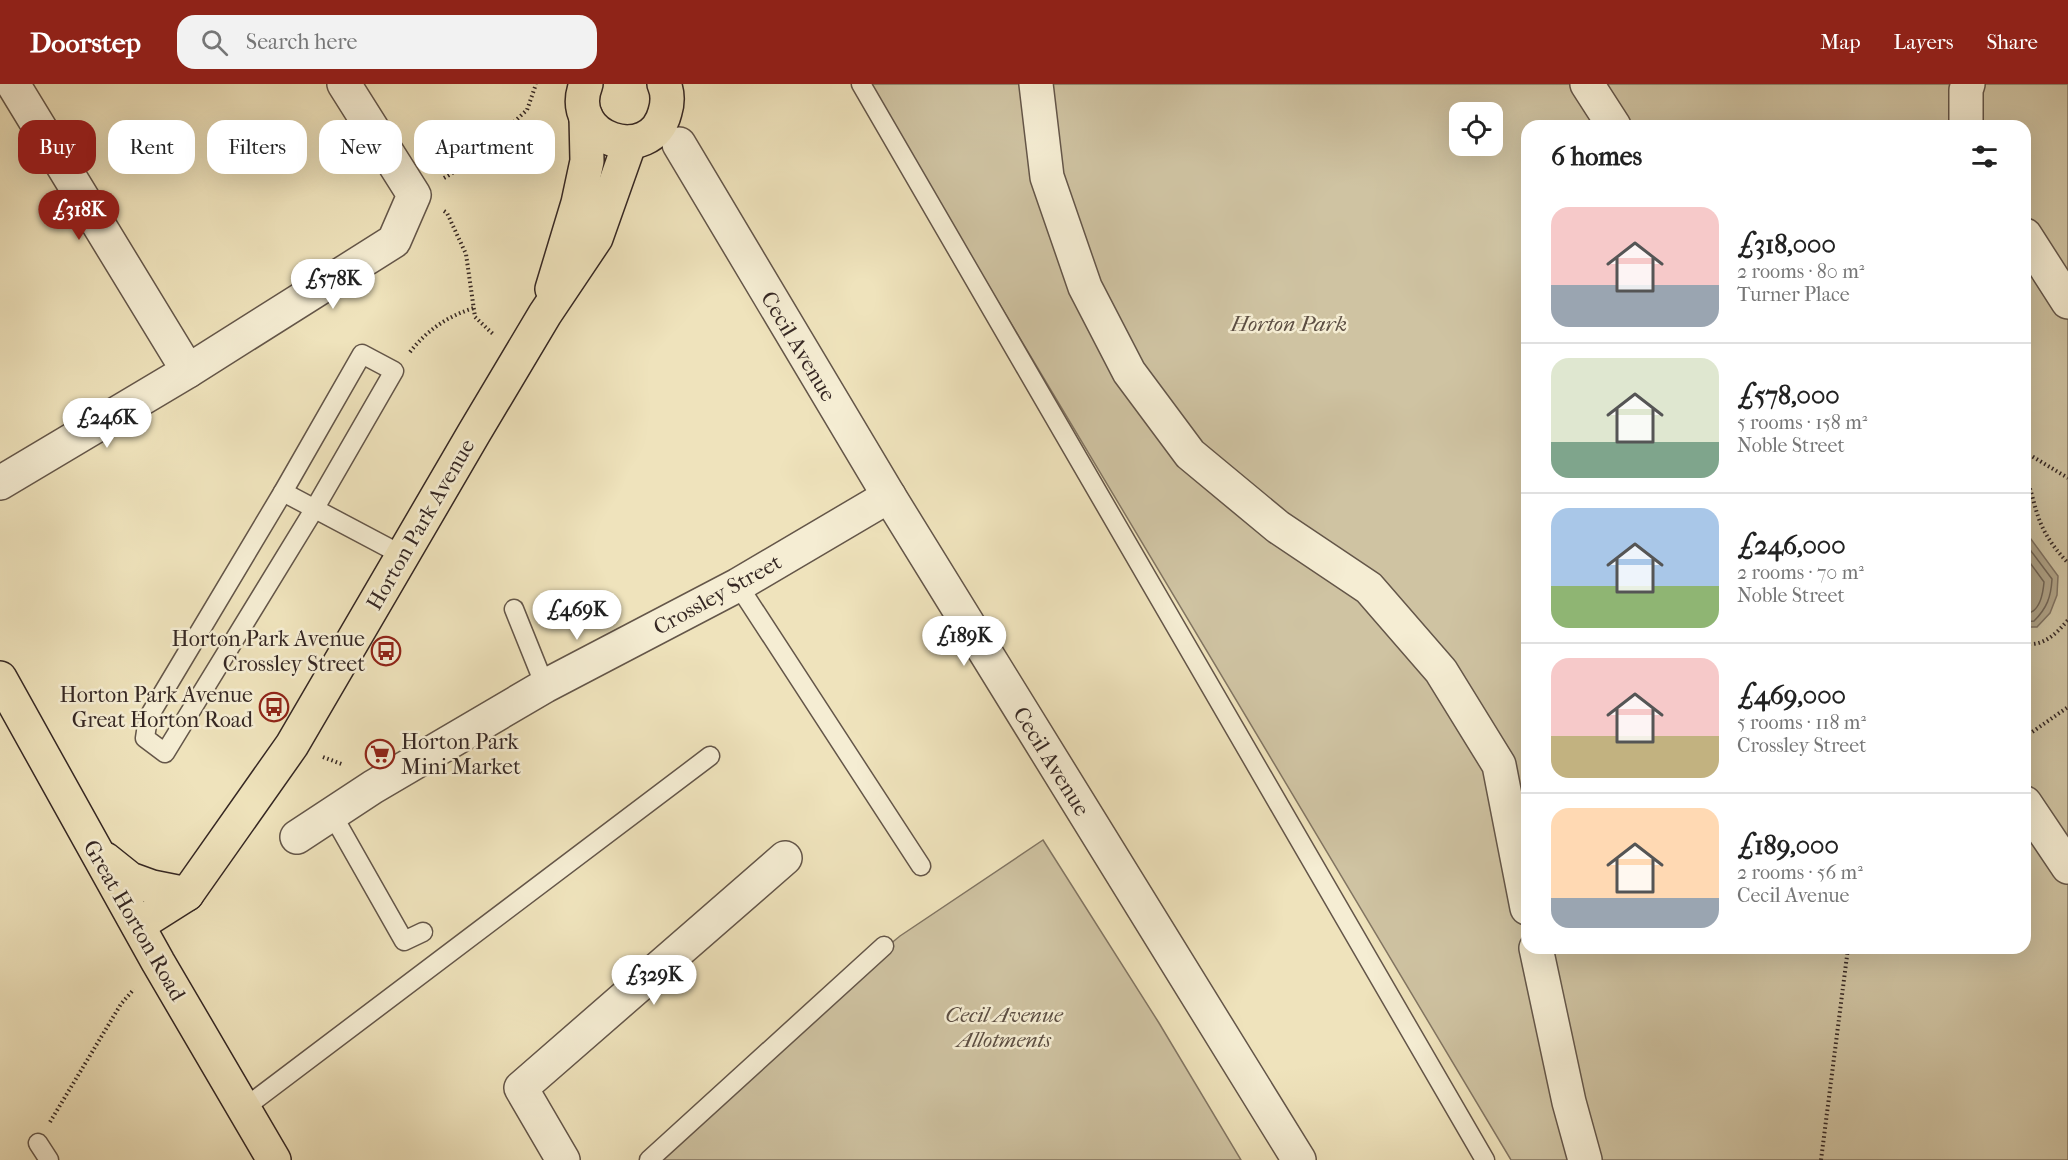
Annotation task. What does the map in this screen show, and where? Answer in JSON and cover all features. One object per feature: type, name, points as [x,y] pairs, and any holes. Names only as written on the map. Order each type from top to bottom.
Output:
[{"type":"main road","name":"Horton Park Avenue","points":[[545,314],[564,243],[578,203],[587,161],[586,117],[582,104],[586,84]]},
{"type":"main road","points":[[586,117],[593,129],[617,142],[657,123]]},
{"type":"main road","name":"Horton Park Avenue","points":[[138,926],[187,894],[292,745],[545,314],[596,238],[657,123]]},
{"type":"main road","name":"Great Horton Road","points":[[0,678],[158,962],[274,1160]]},
{"type":"main road","points":[[99,854],[130,879],[152,887],[187,894]]},
{"type":"street","points":[[14,84],[188,371]]},
{"type":"street","points":[[0,483],[188,371],[394,242],[414,195],[344,84]]},
{"type":"street","points":[[1036,84],[1047,177],[1085,287],[1129,372],[1190,454],[1278,527],[1369,588],[1441,671],[1499,765],[1521,877]]},
{"type":"street","points":[[1587,84],[1610,120]]},
{"type":"street","points":[[1966,120],[1968,84]]},
{"type":"street","name":"Cecil Avenue","points":[[657,123],[1299,1160]]},
{"type":"street","points":[[2031,244],[2068,302]]},
{"type":"street","name":"Crossley Street","points":[[297,837],[373,787],[545,686],[738,585],[889,496]]},
{"type":"street","points":[[2031,812],[2068,867]]},
{"type":"street","points":[[563,1160],[521,1088],[785,858]]},
{"type":"street","points":[[1537,954],[1569,1102],[1585,1160]]},
{"type":"lane","points":[[861,84],[1485,1160]]},
{"type":"lane","points":[[362,354],[394,371],[315,508],[165,753],[145,738],[148,718],[283,492],[362,354]]},
{"type":"lane","points":[[283,492],[402,555]]},
{"type":"lane","points":[[738,585],[921,866]]},
{"type":"lane","points":[[514,609],[545,686]]},
{"type":"lane","points":[[243,1109],[710,756]]},
{"type":"lane","points":[[332,814],[404,941],[423,932]]},
{"type":"lane","points":[[649,1160],[884,946]]},
{"type":"lane","points":[[35,1152],[49,1160]]},
{"type":"path","points":[[414,195],[468,163],[518,118],[526,110],[536,84]]},
{"type":"path","points":[[414,195],[447,213],[466,254],[476,317],[519,358]]},
{"type":"path","points":[[394,371],[422,337],[453,314],[474,308]]},
{"type":"path","points":[[2031,456],[2068,478]]},
{"type":"path","points":[[2031,491],[2037,514],[2050,542],[2068,563]]},
{"type":"path","points":[[2031,645],[2035,645],[2054,635],[2068,621]]},
{"type":"path","points":[[2031,733],[2068,707]]},
{"type":"path","points":[[292,745],[356,771],[373,787]]},
{"type":"path","points":[[1821,1160],[1847,954]]},
{"type":"path","points":[[35,1152],[121,1004],[158,962]]},
{"type":"green space","name":"Horton Park","points":[[868,84],[2068,84],[2068,1160],[1511,1160]]},
{"type":"green space","name":"Cecil Avenue Allotments","points":[[1043,840],[1159,1023],[1241,1160],[652,1160],[766,1045],[900,936]]},
{"type":"water","points":[[2031,539],[2058,576],[2057,595],[2050,613],[2037,627],[2031,627]]},
{"type":"place","name":"Horton Park Avenue Crossley Street","points":[[386,651]]},
{"type":"place","name":"Horton Park Avenue Great Horton Road","points":[[274,707]]},
{"type":"place","name":"Horton Park Mini Market","points":[[380,754]]}]
